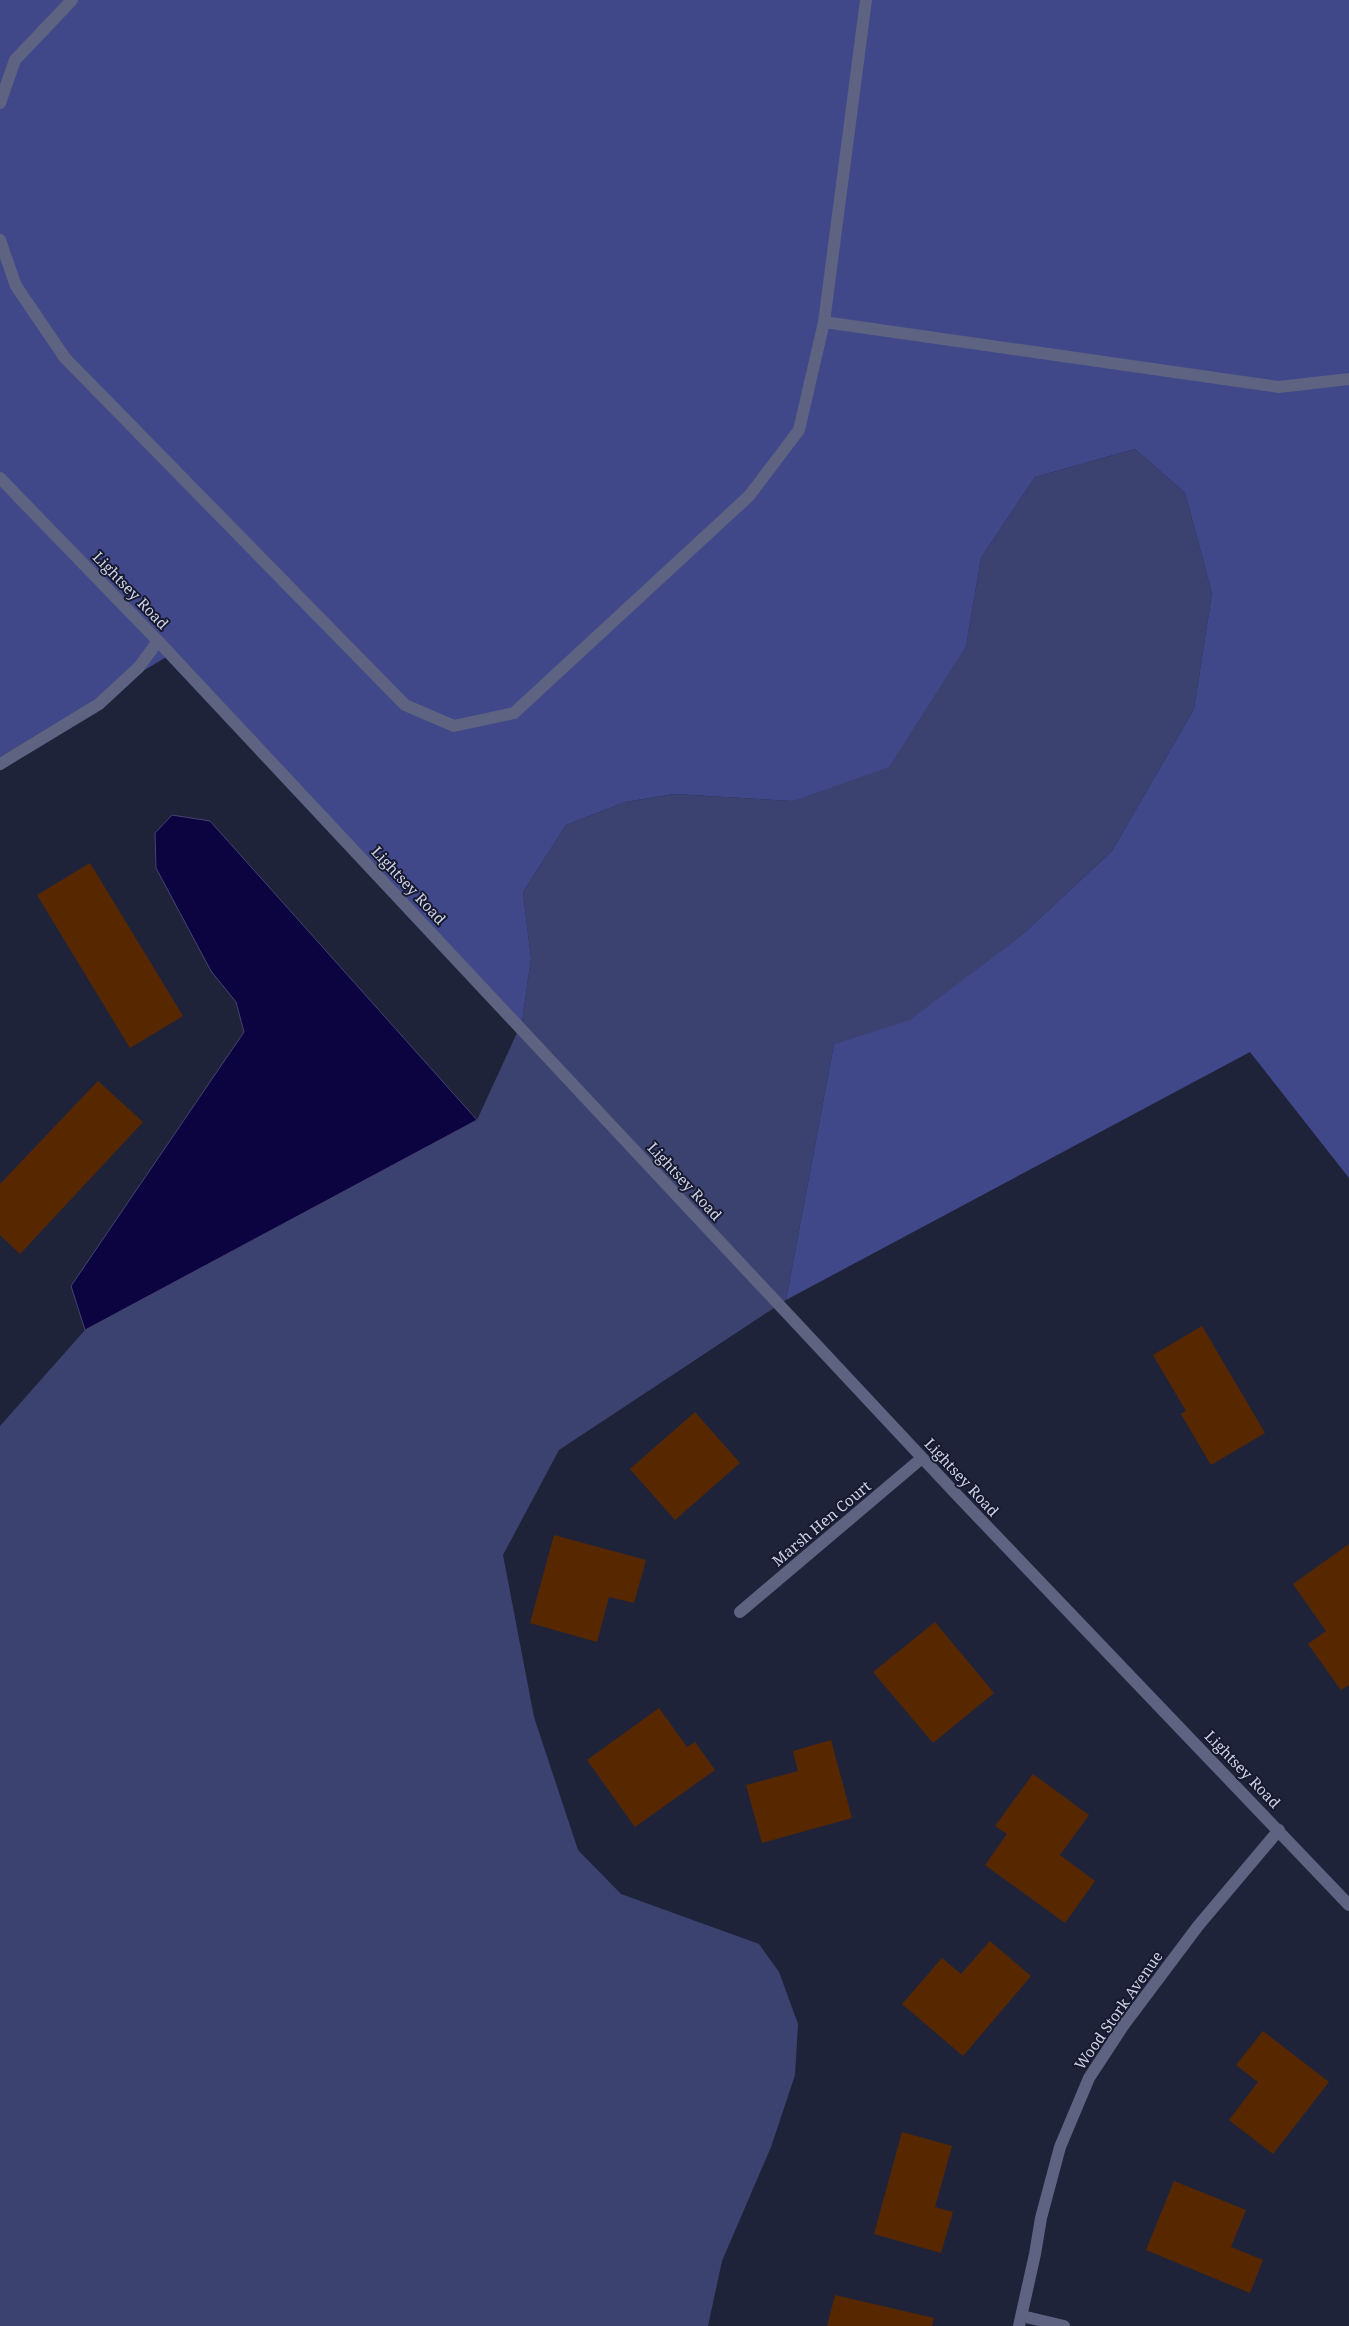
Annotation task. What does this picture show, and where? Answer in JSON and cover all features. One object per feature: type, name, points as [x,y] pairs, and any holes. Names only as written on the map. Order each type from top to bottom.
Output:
[{"type":"street","points":[[0,103],[15,60],[72,0]]},
{"type":"street","points":[[0,240],[16,286],[65,358],[404,705],[454,726],[514,713],[749,496],[799,430],[824,322],[866,0]]},
{"type":"street","points":[[824,322],[1279,387],[1349,380]]},
{"type":"street","name":"Lightsey Road","points":[[0,478],[158,641],[922,1458],[1349,1905]]},
{"type":"street","points":[[0,764],[99,704],[138,667],[158,641]]},
{"type":"street","name":"Marsh Hen Court","points":[[740,1612],[922,1458]]},
{"type":"street","name":"Wood Stork Avenue","points":[[1020,2321],[1036,2254],[1041,2218],[1060,2147],[1089,2078],[1123,2026],[1198,1926],[1279,1830]]},
{"type":"street","points":[[1020,2321],[1064,2326]]},
{"type":"shaded area","points":[[0,0],[1349,0],[1349,1178],[1250,1052],[786,1300],[834,1044],[910,1020],[1023,934],[1112,851],[1194,709],[1212,593],[1185,493],[1135,449],[1035,477],[981,558],[966,646],[889,767],[793,801],[674,794],[625,802],[566,825],[523,892],[531,958],[522,1022],[173,653],[0,757]]},
{"type":"shaded area","points":[[1135,449],[1185,493],[1212,593],[1194,709],[1112,851],[1023,934],[910,1021],[834,1044],[786,1300],[559,1450],[503,1555],[534,1717],[578,1850],[621,1894],[759,1944],[779,1972],[798,2024],[795,2075],[771,2147],[722,2261],[708,2326],[0,2326],[0,1426],[85,1330],[477,1120],[522,1022],[531,958],[523,892],[566,825],[625,802],[674,794],[793,801],[966,646],[981,558],[1035,477]]},
{"type":"shaded area","points":[[172,815],[210,821],[477,1120],[85,1330],[71,1286],[244,1032],[236,1002],[211,971],[156,868],[155,833]]},
{"type":"building","points":[[90,863],[183,1016],[130,1048],[37,895]]},
{"type":"building","points":[[98,1081],[143,1122],[20,1254],[0,1235],[0,1184]]},
{"type":"building","points":[[1202,1326],[1265,1433],[1211,1465],[1181,1414],[1186,1411],[1153,1355]]},
{"type":"building","points":[[695,1412],[740,1463],[675,1520],[630,1469]]},
{"type":"building","points":[[554,1535],[646,1560],[634,1603],[609,1597],[597,1642],[530,1623]]},
{"type":"building","points":[[1349,1544],[1349,1685],[1341,1690],[1308,1644],[1326,1631],[1293,1584]]},
{"type":"building","points":[[935,1622],[994,1693],[933,1743],[873,1672]]},
{"type":"building","points":[[659,1708],[687,1747],[695,1742],[715,1770],[635,1827],[587,1760]]},
{"type":"building","points":[[831,1740],[852,1818],[762,1843],[746,1785],[798,1771],[793,1751]]},
{"type":"building","points":[[1033,1774],[1089,1815],[1060,1855],[1095,1881],[1065,1923],[985,1865],[1007,1834],[995,1826]]},
{"type":"building","points":[[990,1941],[1031,1976],[963,2056],[902,2004],[942,1958],[961,1974]]},
{"type":"building","points":[[1263,2031],[1329,2082],[1273,2154],[1229,2120],[1258,2082],[1236,2065]]},
{"type":"building","points":[[902,2132],[952,2146],[935,2207],[953,2212],[941,2253],[874,2234]]},
{"type":"building","points":[[1174,2181],[1246,2210],[1231,2247],[1263,2260],[1250,2293],[1146,2250]]},
{"type":"building","points":[[835,2295],[934,2318],[932,2326],[827,2326]]}]
